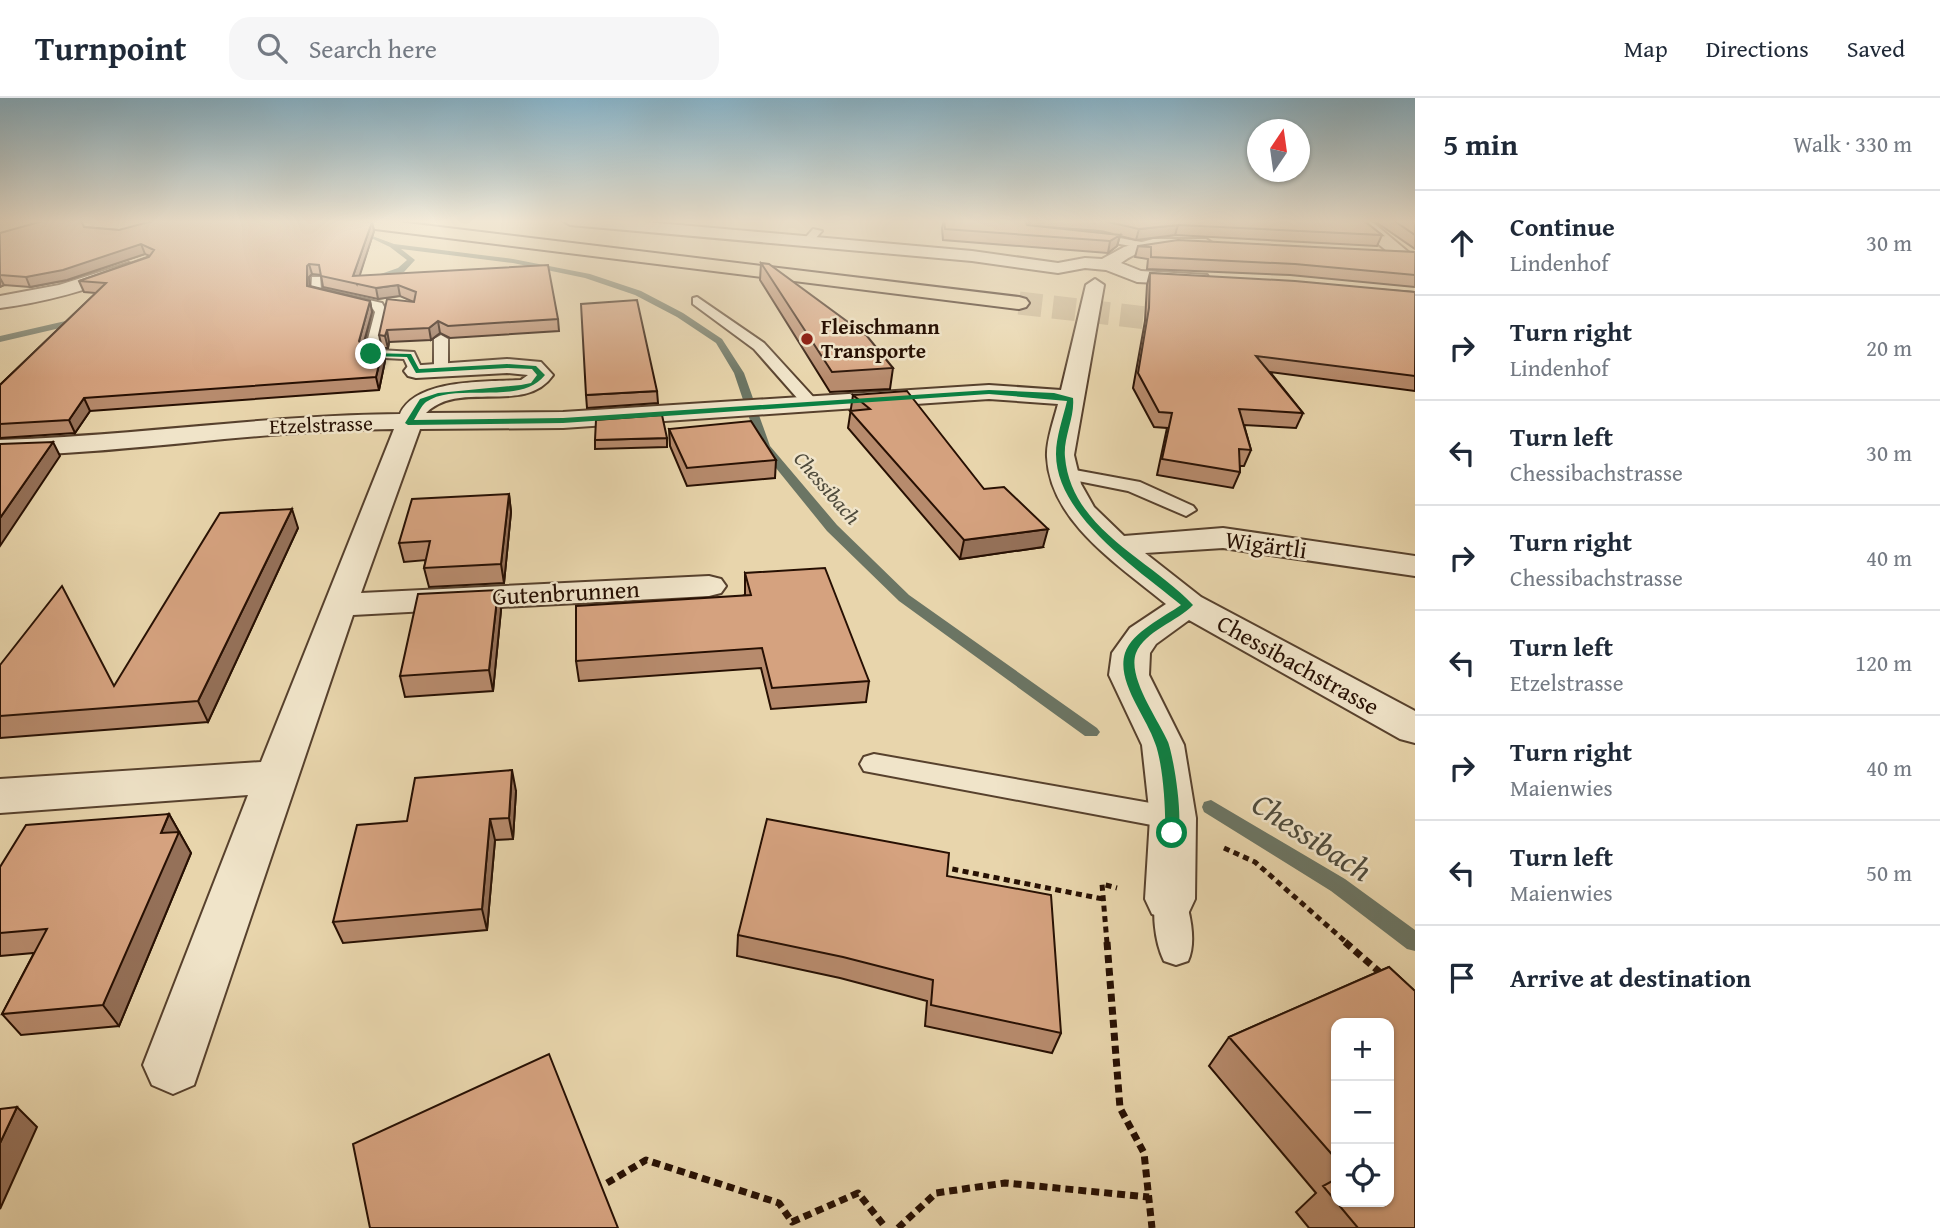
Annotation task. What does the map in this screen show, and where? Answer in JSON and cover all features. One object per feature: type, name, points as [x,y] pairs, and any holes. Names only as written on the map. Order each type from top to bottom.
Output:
[{"type":"highway","points":[[821,273],[1023,295],[851,273]]},
{"type":"street","points":[[0,302],[38,298],[117,273]]},
{"type":"street","points":[[1058,273],[1063,278],[1095,285],[1128,284],[1136,281],[1137,276]]},
{"type":"street","points":[[1130,273],[1137,276],[1223,280]]},
{"type":"street","points":[[1070,400],[1087,335],[1095,285]]},
{"type":"street","points":[[173,1065],[339,605],[408,423],[422,401],[440,394],[522,387],[533,384],[541,375],[534,368],[507,366],[416,371]]},
{"type":"street","name":"Etzelstrasse","points":[[0,448],[79,446],[331,422],[563,420],[989,392],[1054,396],[1070,400]]},
{"type":"street","name":"Chessibachstrasse","points":[[1070,400],[1060,455],[1066,484],[1082,512],[1116,546],[1188,605],[1415,729]]},
{"type":"street","name":"Wigärtli","points":[[1116,546],[1223,538],[1415,566]]},
{"type":"street","name":"Gutenbrunnen","points":[[339,605],[709,586]]},
{"type":"street","points":[[1170,899],[1173,818],[1163,745],[1129,675],[1131,653],[1143,636],[1188,605]]},
{"type":"street","points":[[0,796],[277,777]]},
{"type":"lane","points":[[316,286],[357,302],[383,305],[371,354],[409,355],[416,371]]},
{"type":"lane","points":[[697,301],[758,346],[811,404]]},
{"type":"lane","points":[[441,339],[441,370]]},
{"type":"lane","points":[[1064,473],[1133,486],[1186,510]]},
{"type":"lane","points":[[874,764],[1173,818]]},
{"type":"lane","points":[[1170,899],[1176,950]]},
{"type":"path","points":[[1219,846],[1255,862],[1385,977]]},
{"type":"path","points":[[929,864],[1103,899],[1120,1108],[1144,1153],[1152,1228]]},
{"type":"path","points":[[607,1183],[646,1160],[779,1203],[792,1222],[858,1193],[886,1228]]},
{"type":"path","points":[[898,1228],[936,1193],[1005,1183],[1149,1197]]},
{"type":"building","points":[[0,273],[49,273],[26,277],[0,275]]},
{"type":"building","points":[[103,273],[307,273],[307,286],[370,301],[359,341],[363,347],[383,348],[376,377],[84,398],[69,420],[0,424],[0,385],[106,283],[79,281]]},
{"type":"building","points":[[320,273],[354,273],[353,276],[411,273],[549,273],[558,319],[448,326],[438,321],[429,328],[387,330],[385,336],[379,335],[387,299],[414,302],[416,292],[398,285],[376,288],[321,276]]},
{"type":"building","points":[[767,273],[781,273],[867,336],[893,368],[832,372]]},
{"type":"building","points":[[1150,273],[1295,281],[1415,292],[1415,376],[1256,356],[1303,413],[1239,409],[1251,450],[1239,449],[1240,472],[1162,459],[1172,413],[1159,412],[1138,373],[1149,308]]},
{"type":"building","points":[[637,300],[657,391],[586,395],[581,304]]},
{"type":"building","points":[[907,391],[984,489],[1004,487],[1048,529],[964,540],[850,411],[870,409],[853,395]]},
{"type":"building","points":[[662,415],[667,438],[595,440],[596,420]]},
{"type":"building","points":[[751,421],[776,460],[687,468],[669,429]]},
{"type":"building","points":[[53,442],[0,518],[0,444]]},
{"type":"building","points":[[509,494],[501,564],[424,568],[430,541],[399,543],[412,499]]},
{"type":"building","points":[[292,509],[198,701],[0,716],[0,665],[62,586],[114,686],[220,513]]},
{"type":"building","points":[[825,568],[869,681],[772,688],[762,648],[576,661],[576,606],[751,595],[745,573]]},
{"type":"building","points":[[498,590],[489,670],[400,676],[418,594]]},
{"type":"building","points":[[512,770],[509,818],[490,819],[482,909],[333,922],[357,825],[407,821],[415,778]]},
{"type":"building","points":[[169,814],[161,833],[179,832],[103,1005],[2,1014],[47,929],[0,933],[0,867],[26,825]]},
{"type":"building","points":[[767,819],[949,853],[947,876],[1051,895],[1061,1033],[931,1005],[933,980],[843,957],[738,935]]},
{"type":"building","points":[[1389,967],[1415,991],[1415,1228],[1358,1228],[1340,1207],[1394,1207],[1394,1018],[1331,1018],[1331,1153],[1229,1037]]},
{"type":"building","points":[[549,1054],[618,1228],[370,1228],[353,1144]]},
{"type":"building","points":[[17,1107],[0,1143],[0,1109]]},
{"type":"building","points":[[1331,1182],[1331,1196],[1323,1186]]},
{"type":"waterway","points":[[317,299],[393,273]]},
{"type":"waterway","name":"Chessibach","points":[[571,273],[638,293],[680,315],[719,341],[739,373],[765,447],[832,528],[904,598],[1091,732]]},
{"type":"waterway","points":[[0,339],[83,320]]},
{"type":"waterway","name":"Chessibach","points":[[1211,807],[1338,885],[1415,942]]},
{"type":"tunnel","points":[[1027,304],[1019,303],[1198,324]]},
{"type":"place","name":"Fleischmann Transporte","points":[[807,339]]},
{"type":"route","points":[[371,354],[409,355],[416,371],[507,366],[534,368],[541,375],[533,384],[522,387],[440,394],[422,401],[408,423],[563,420],[989,392],[1054,396],[1070,400],[1060,455],[1066,484],[1082,512],[1151,577],[1188,605],[1143,636],[1131,653],[1129,675],[1163,745],[1173,818],[1172,833]]}]
